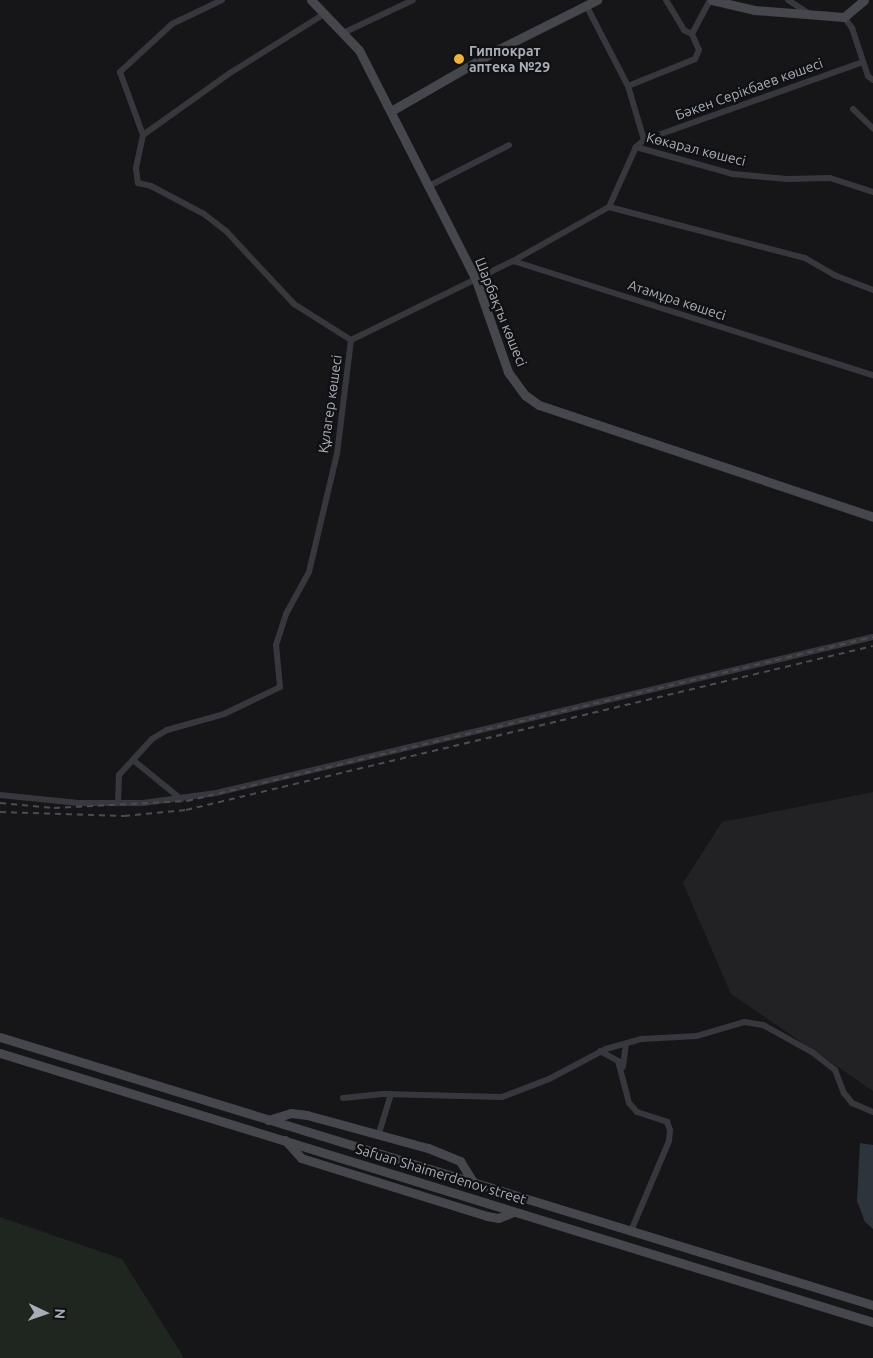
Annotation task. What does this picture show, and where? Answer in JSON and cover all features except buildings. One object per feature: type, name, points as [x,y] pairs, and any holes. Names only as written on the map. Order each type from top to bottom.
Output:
[{"type":"main road","name":"Шарбақты көшесі","points":[[311,0],[359,50],[391,110],[427,187],[476,280],[508,372],[526,395],[539,405],[873,517]]},
{"type":"main road","points":[[711,0],[754,10],[844,17],[864,0]]},
{"type":"main road","points":[[391,110],[499,49],[591,2]]},
{"type":"main road","name":"Safuan Shaimerdenov street","points":[[0,1038],[873,1305]]},
{"type":"main road","name":"Safuan Shaimerdenov street","points":[[0,1053],[873,1322]]},
{"type":"main road","points":[[268,1120],[291,1113],[379,1133],[460,1161],[474,1183]]},
{"type":"street","points":[[222,0],[172,24],[120,72],[143,135],[136,169],[138,182],[151,186],[204,214],[226,231],[294,304],[352,340]]},
{"type":"street","points":[[343,33],[413,0]]},
{"type":"street","points":[[628,86],[695,58],[699,50],[692,34],[684,30],[666,0]]},
{"type":"street","points":[[692,34],[711,0]]},
{"type":"street","points":[[788,0],[812,15]]},
{"type":"street","name":"Көкарал көшесі","points":[[591,2],[628,86],[644,140],[636,147]]},
{"type":"street","points":[[143,135],[230,73],[324,14]]},
{"type":"street","points":[[844,17],[852,28],[863,62],[873,80]]},
{"type":"street","name":"Бәкен Серікбаев көшесі","points":[[644,140],[863,62]]},
{"type":"street","points":[[853,109],[873,128]]},
{"type":"street","points":[[427,187],[509,145]]},
{"type":"street","points":[[476,280],[609,207],[636,147]]},
{"type":"street","name":"Көкарал көшесі","points":[[636,147],[732,174],[787,179],[830,178],[873,192]]},
{"type":"street","points":[[609,207],[806,258],[834,275],[873,290]]},
{"type":"street","name":"Атамұра көшесі","points":[[513,261],[873,375]]},
{"type":"street","name":"Құлагер көшесі","points":[[133,760],[156,736],[224,714],[280,687],[276,645],[286,614],[307,577],[312,548],[337,454],[352,340],[476,280]]},
{"type":"street","points":[[0,795],[80,803],[182,799],[655,691],[873,637]]},
{"type":"street","points":[[118,803],[119,775],[133,760],[182,799]]},
{"type":"street","points":[[343,1098],[392,1094],[502,1097],[549,1079],[600,1051],[626,1043],[697,1036],[744,1022],[763,1024],[788,1037],[835,1070],[844,1093],[852,1103],[873,1112]]},
{"type":"street","points":[[626,1043],[622,1068],[629,1104],[637,1112],[667,1122],[670,1130],[669,1141],[631,1231]]},
{"type":"street","points":[[600,1051],[611,1054],[622,1068]]},
{"type":"street","points":[[379,1133],[392,1094]]},
{"type":"shaded area","points":[[873,792],[873,1091],[731,994],[683,883],[722,822]]},
{"type":"shaded area","points":[[860,1143],[873,1145],[873,1229],[865,1222],[857,1201]]},
{"type":"shaded area","points":[[0,1217],[122,1259],[184,1358],[0,1358]]},
{"type":"railway","points":[[0,803],[54,808],[187,801],[873,637]]},
{"type":"railway","points":[[0,812],[124,816],[186,810],[873,646]]},
{"type":"place","name":"Гиппократ аптека №29","points":[[459,59]]}]
